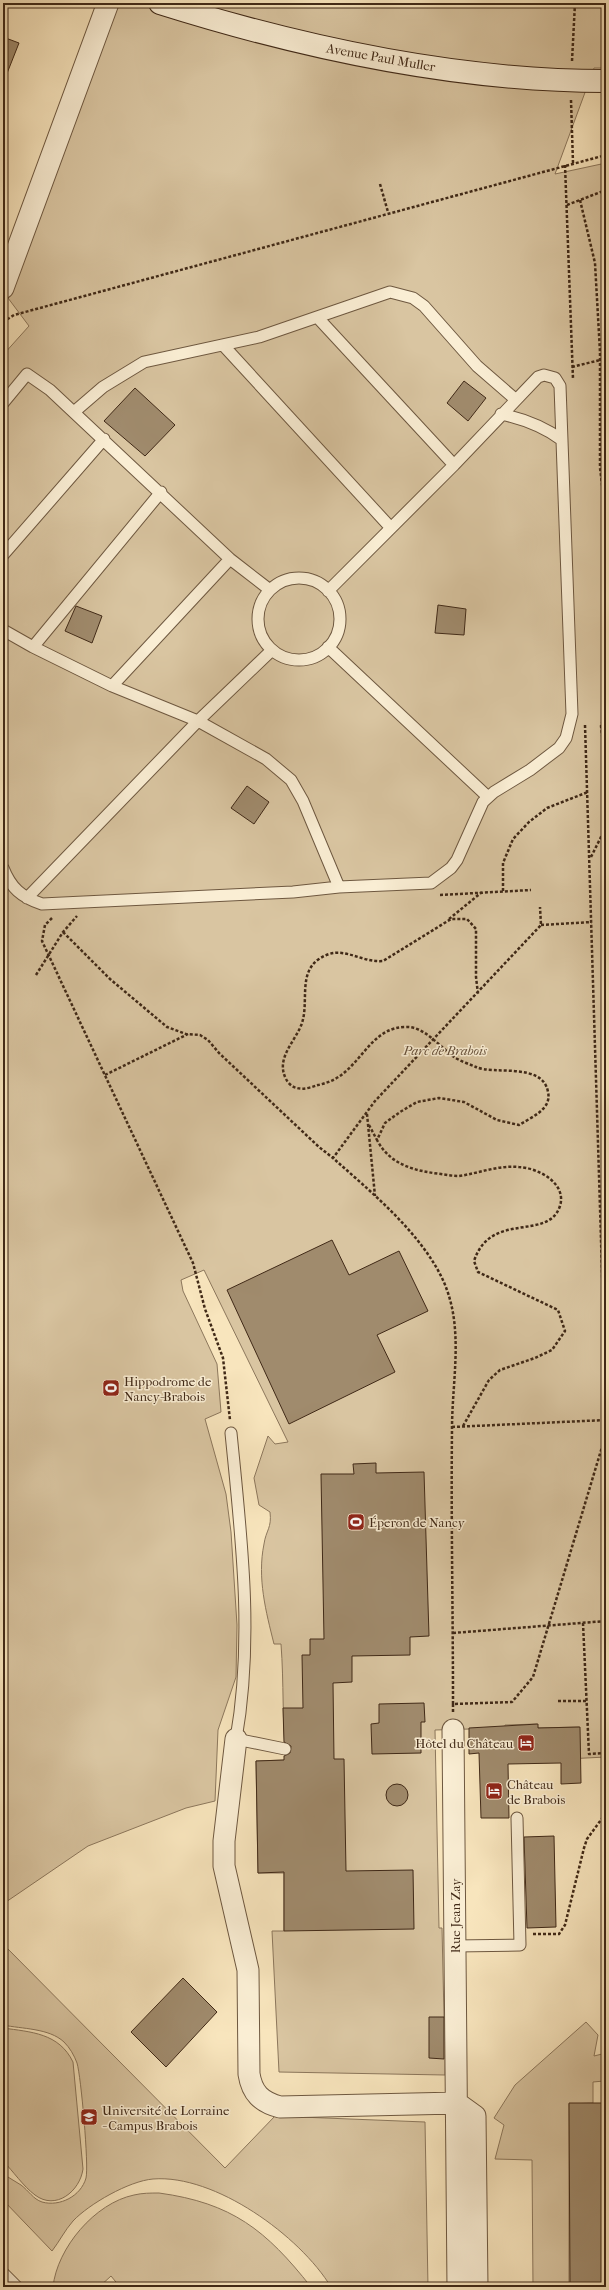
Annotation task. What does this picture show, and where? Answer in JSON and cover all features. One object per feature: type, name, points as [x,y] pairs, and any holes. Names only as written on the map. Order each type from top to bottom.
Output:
[{"type":"main road","name":"Avenue Paul Muller","points":[[160,3],[257,31],[334,49],[417,64],[496,74],[571,74],[606,81]]},
{"type":"street","points":[[3,288],[108,3]]},
{"type":"street","name":"Rue Jean Zay","points":[[454,1730],[458,2287]]},
{"type":"street","points":[[236,1739],[224,1841],[224,1866],[248,1970],[249,2074],[251,2087],[264,2102],[280,2107],[457,2103],[475,2116],[477,2287]]},
{"type":"lane","points":[[74,412],[103,387],[144,362],[259,337],[390,292],[413,298],[424,306],[477,366],[515,399]]},
{"type":"lane","points":[[318,318],[454,465]]},
{"type":"lane","points":[[223,345],[391,528]]},
{"type":"lane","points":[[3,403],[27,374],[50,390],[161,492],[230,559],[270,590]]},
{"type":"lane","points":[[3,868],[9,883],[27,898],[42,904],[293,892],[338,887],[431,882],[451,868],[457,860],[483,802],[488,797],[548,758],[559,748],[570,730],[572,714],[560,386],[555,378],[544,375],[538,377],[515,399],[454,465],[328,591]]},
{"type":"lane","points":[[501,414],[518,418],[548,430],[562,440]]},
{"type":"lane","points":[[3,555],[104,439]]},
{"type":"lane","points":[[33,647],[161,492]]},
{"type":"lane","points":[[112,686],[230,559]]},
{"type":"lane","points":[[299,578],[310,580],[328,591],[335,601],[339,613],[339,625],[335,637],[328,648],[318,655],[300,659],[282,656],[272,650],[262,636],[258,620],[261,604],[270,590],[278,583],[299,578]]},
{"type":"lane","points":[[3,630],[33,647],[112,686],[198,721],[266,759],[291,780],[303,801],[338,887]]},
{"type":"lane","points":[[328,648],[488,797]]},
{"type":"lane","points":[[27,898],[198,721],[272,650]]},
{"type":"lane","points":[[231,1433],[244,1564],[246,1629],[243,1700],[236,1739],[285,1748]]},
{"type":"lane","points":[[455,1946],[520,1945],[517,1818]]},
{"type":"lane","points":[[3,2272],[17,2287]]},
{"type":"path","points":[[573,163],[571,74],[575,3]]},
{"type":"path","points":[[3,322],[14,315],[388,212],[606,155]]},
{"type":"path","points":[[380,184],[388,212]]},
{"type":"path","points":[[567,205],[606,190]]},
{"type":"path","points":[[580,200],[595,263],[600,360],[600,468],[606,517]]},
{"type":"path","points":[[572,367],[600,360]]},
{"type":"path","points":[[606,711],[601,726],[606,769]]},
{"type":"path","points":[[503,891],[503,862],[513,839],[529,822],[547,808],[588,792]]},
{"type":"path","points":[[590,859],[606,827]]},
{"type":"path","points":[[434,895],[531,890]]},
{"type":"path","points":[[444,923],[482,892]]},
{"type":"path","points":[[540,907],[541,925]]},
{"type":"path","points":[[72,916],[85,915]]},
{"type":"path","points":[[36,975],[63,932],[78,916]]},
{"type":"path","points":[[54,917],[45,925],[42,941],[193,1262],[205,1309],[223,1358],[231,1433]]},
{"type":"path","points":[[377,1140],[384,1123],[400,1112],[417,1102],[439,1098],[464,1102],[497,1120],[519,1125],[542,1111],[549,1098],[548,1089],[542,1080],[522,1072],[478,1068],[455,1058],[433,1039],[414,1028],[405,1027],[385,1032],[377,1037],[352,1066],[339,1077],[310,1088],[298,1089],[292,1086],[284,1072],[282,1063],[286,1052],[302,1024],[305,1010],[307,977],[312,964],[334,952],[375,962],[383,961],[451,919],[467,919],[476,929],[476,977],[478,994]]},
{"type":"path","points":[[333,1158],[375,1101],[433,1039],[478,994],[541,925],[592,922]]},
{"type":"path","points":[[63,932],[110,980],[167,1027],[189,1034],[200,1035],[208,1040],[219,1053],[319,1147],[376,1196],[427,1251],[448,1293],[454,1311],[456,1331],[452,1427],[454,1730]]},
{"type":"path","points":[[593,950],[606,1401]]},
{"type":"path","points":[[105,1075],[189,1034]]},
{"type":"path","points":[[367,1113],[376,1196]]},
{"type":"path","points":[[368,1123],[377,1140],[390,1157],[406,1168],[458,1176],[498,1167],[521,1167],[541,1172],[553,1180],[561,1194],[560,1206],[553,1216],[534,1226],[508,1229],[493,1235],[483,1243],[474,1261],[478,1272],[558,1310],[565,1331],[552,1350],[536,1358],[500,1370],[488,1380],[463,1426]]},
{"type":"path","points":[[452,1427],[606,1420]]},
{"type":"path","points":[[453,1704],[512,1702],[533,1677],[605,1437],[606,1426]]},
{"type":"path","points":[[453,1633],[606,1621]]},
{"type":"path","points":[[583,1623],[589,1754],[606,1753]]},
{"type":"path","points":[[558,1701],[586,1700]]},
{"type":"path","points":[[519,1934],[559,1934],[565,1925],[580,1860],[587,1839],[606,1813]]},
{"type":"green space","name":"Parc de Brabois","points":[[118,3],[606,3],[606,68],[594,68],[555,174],[606,163],[606,1757],[566,1759],[580,1751],[579,1727],[538,1728],[537,1724],[505,1725],[505,1728],[435,1730],[439,1928],[442,1928],[444,2017],[446,2017],[445,2075],[279,2072],[272,1931],[284,1931],[284,1873],[258,1873],[256,1761],[286,1760],[282,1659],[281,1644],[274,1644],[263,1595],[261,1569],[262,1557],[265,1539],[270,1525],[270,1512],[259,1505],[254,1478],[268,1436],[275,1444],[288,1442],[204,1270],[181,1280],[183,1291],[217,1364],[221,1412],[205,1419],[226,1494],[231,1532],[237,1625],[236,1677],[218,1730],[215,1801],[186,1808],[88,1846],[3,1904],[3,355],[29,326],[8,298]]},
{"type":"green space","points":[[3,1944],[225,2168],[275,2116],[425,2122],[428,2287],[331,2287],[317,2268],[299,2248],[254,2212],[203,2187],[177,2180],[153,2179],[143,2181],[110,2194],[80,2214],[67,2228],[52,2251],[3,2200],[3,2174],[21,2185],[42,2202],[56,2203],[63,2201],[69,2199],[80,2190],[86,2178],[87,2170],[79,2071],[72,2052],[58,2037],[35,2030],[3,2025]]},
{"type":"green space","points":[[586,2022],[598,2035],[594,2056],[606,2053],[606,2103],[604,2081],[593,2082],[593,2103],[569,2104],[569,2287],[533,2287],[532,2160],[495,2159],[504,2125],[494,2118],[515,2085]]},
{"type":"green space","points":[[3,2028],[34,2033],[52,2040],[67,2052],[73,2062],[83,2169],[77,2185],[66,2196],[59,2200],[51,2201],[35,2195],[3,2161]]},
{"type":"green space","points":[[159,2193],[207,2204],[246,2222],[279,2250],[311,2287],[120,2287],[111,2276],[99,2287],[53,2287],[56,2272],[62,2257],[80,2229],[92,2217],[105,2207],[119,2200],[137,2194]]},
{"type":"building","points":[[3,37],[19,43],[4,81],[3,81]]},
{"type":"building","points":[[464,381],[486,398],[468,421],[447,403]]},
{"type":"building","points":[[135,388],[175,425],[145,456],[104,421]]},
{"type":"building","points":[[438,605],[466,609],[464,635],[435,633]]},
{"type":"building","points":[[76,606],[102,616],[92,643],[65,631]]},
{"type":"building","points":[[247,786],[269,802],[254,824],[231,808]]},
{"type":"building","points":[[332,1240],[349,1275],[399,1251],[428,1311],[377,1335],[395,1372],[289,1424],[227,1290]]},
{"type":"building","points":[[376,1463],[376,1473],[424,1472],[429,1636],[410,1637],[410,1655],[352,1656],[352,1682],[333,1683],[334,1759],[344,1759],[346,1871],[413,1870],[414,1929],[284,1931],[284,1872],[258,1873],[256,1761],[284,1760],[284,1756],[290,1753],[291,1746],[284,1742],[283,1708],[303,1708],[302,1655],[310,1655],[310,1639],[324,1639],[321,1474],[354,1474],[353,1464]]},
{"type":"building","points":[[424,1703],[425,1722],[421,1722],[421,1753],[372,1754],[371,1724],[379,1723],[379,1704]]},
{"type":"building","name":"Château de Brabois","points":[[538,1724],[538,1728],[580,1727],[581,1783],[561,1784],[561,1763],[508,1764],[509,1818],[481,1818],[479,1753],[469,1754],[469,1728]]},
{"type":"building","points":[[397,1784],[405,1787],[408,1795],[405,1803],[397,1806],[389,1803],[386,1795],[389,1787]]},
{"type":"building","points":[[554,1836],[556,1927],[527,1928],[524,1837]]},
{"type":"building","points":[[183,1978],[217,2012],[166,2067],[131,2032]]},
{"type":"building","points":[[429,2017],[444,2017],[444,2059],[429,2058]]},
{"type":"building","points":[[569,2103],[606,2103],[606,2287],[570,2287]]},
{"type":"place","name":"Hippodrome de Nancy-Brabois","points":[[111,1388]]},
{"type":"place","name":"Éperon de Nancy","points":[[356,1522]]},
{"type":"place","name":"Hôtel du Château","points":[[526,1743]]},
{"type":"place","name":"Château de Brabois","points":[[494,1791]]},
{"type":"place","name":"Université de Lorraine - Campus Brabois","points":[[89,2117]]}]
